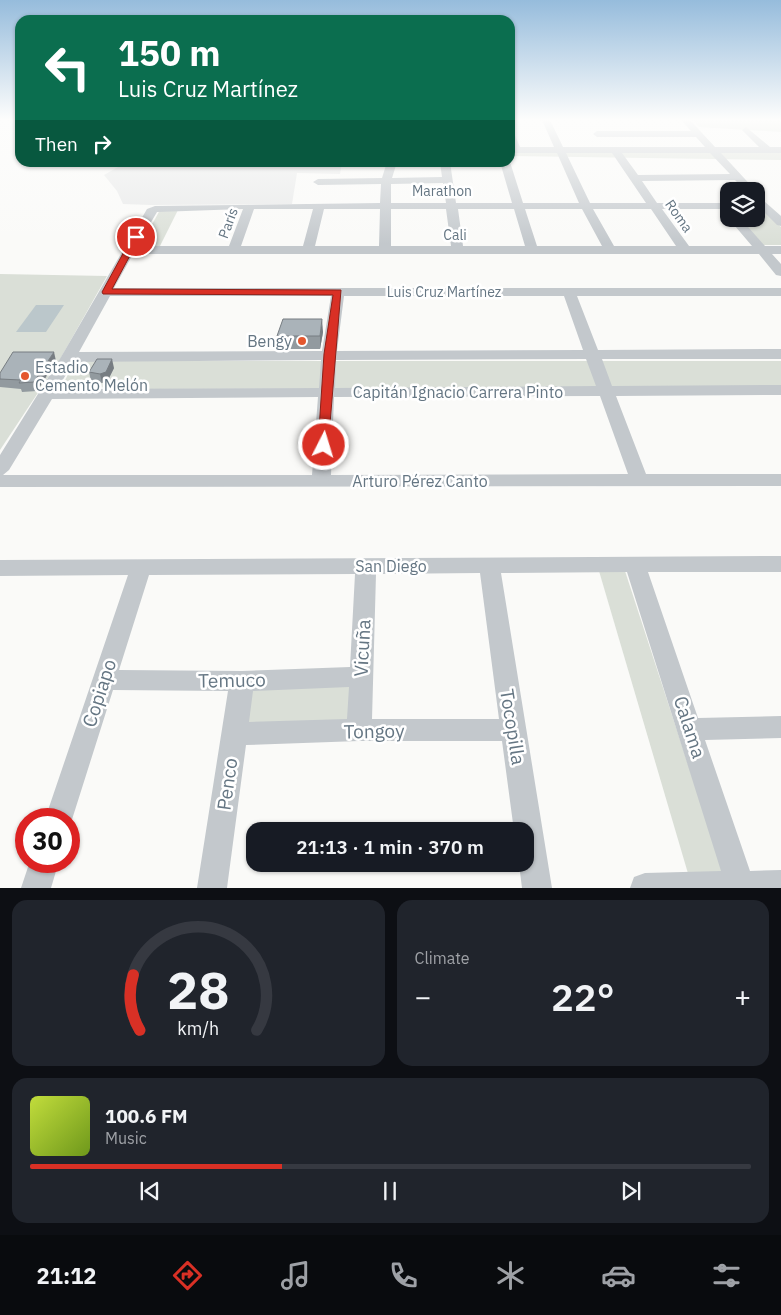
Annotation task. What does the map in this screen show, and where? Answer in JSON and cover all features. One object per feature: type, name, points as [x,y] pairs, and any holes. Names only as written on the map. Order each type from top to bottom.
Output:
[{"type":"street","points":[[565,161],[610,250]]},
{"type":"street","name":"Roma","points":[[621,161],[635,178],[685,250]]},
{"type":"street","points":[[723,161],[743,182]]},
{"type":"street","points":[[385,250],[386,181],[390,167]]},
{"type":"street","points":[[445,167],[458,250]]},
{"type":"street","points":[[507,167],[532,250]]},
{"type":"street","points":[[635,178],[738,177]]},
{"type":"street","points":[[318,182],[448,180]]},
{"type":"street","name":"Marathon","points":[[128,250],[151,211],[155,209],[250,206],[654,206],[720,208]]},
{"type":"street","name":"París","points":[[234,250],[250,206]]},
{"type":"street","points":[[308,250],[319,206]]},
{"type":"street","points":[[765,206],[781,206]]},
{"type":"street","points":[[765,210],[781,223]]},
{"type":"street","points":[[742,227],[781,272]]},
{"type":"street","points":[[0,470],[69,357],[128,250]]},
{"type":"street","name":"Cali","points":[[128,250],[781,250]]},
{"type":"street","name":"Luis Cruz Martínez","points":[[106,292],[781,292]]},
{"type":"street","points":[[321,481],[329,354],[338,292]]},
{"type":"street","points":[[569,292],[639,480]]},
{"type":"street","points":[[69,357],[329,354],[781,354]]},
{"type":"street","name":"Capitán Ignacio Carrera Pinto","points":[[46,394],[781,390]]},
{"type":"street","name":"Arturo Pérez Canto","points":[[0,481],[781,480]]},
{"type":"street","name":"San Diego","points":[[1,569],[366,566],[780,566]]},
{"type":"street","name":"Vicuña","points":[[359,730],[366,566]]},
{"type":"street","name":"Tocopilla","points":[[489,566],[538,888]]},
{"type":"street","name":"Copiapo","points":[[62,808],[141,567]]},
{"type":"street","name":"Calama","points":[[636,567],[691,728],[741,886]]},
{"type":"street","name":"Temuco","points":[[103,680],[242,680],[360,677]]},
{"type":"street","name":"Penco","points":[[212,888],[242,680]]},
{"type":"street","points":[[691,728],[781,727]]},
{"type":"street","name":"Tongoy","points":[[235,734],[359,730],[514,730]]},
{"type":"street","points":[[36,888],[41,873]]},
{"type":"street","points":[[645,888],[781,885]]},
{"type":"shaded area","points":[[118,167],[341,167],[340,174],[297,173],[292,204],[123,204],[117,191],[104,175]]},
{"type":"shaded area","points":[[160,210],[178,210],[159,248],[139,248]]},
{"type":"shaded area","points":[[765,211],[781,227],[781,245],[762,245],[747,227],[765,227]]},
{"type":"shaded area","name":"Estadio Cemento Melón","points":[[0,274],[107,276],[59,361],[0,450]]},
{"type":"shaded area","points":[[36,305],[64,305],[46,332],[16,332]]},
{"type":"shaded area","points":[[80,361],[781,361],[781,387],[151,389],[62,386],[74,363]]},
{"type":"shaded area","points":[[599,571],[625,571],[728,887],[692,887]]},
{"type":"shaded area","points":[[353,686],[352,724],[247,727],[252,689]]},
{"type":"building","points":[[283,319],[322,319],[320,336],[277,336]]},
{"type":"building","points":[[13,352],[54,352],[34,382],[19,383],[21,380],[0,379],[0,373]]},
{"type":"building","points":[[97,359],[112,359],[106,372],[100,374],[89,372]]},
{"type":"place","name":"Bengy","points":[[302,341]]},
{"type":"place","name":"Estadio Cemento Melón","points":[[25,376]]},
{"type":"route","points":[[136,237],[106,292],[338,292],[329,354],[324,445]]}]
